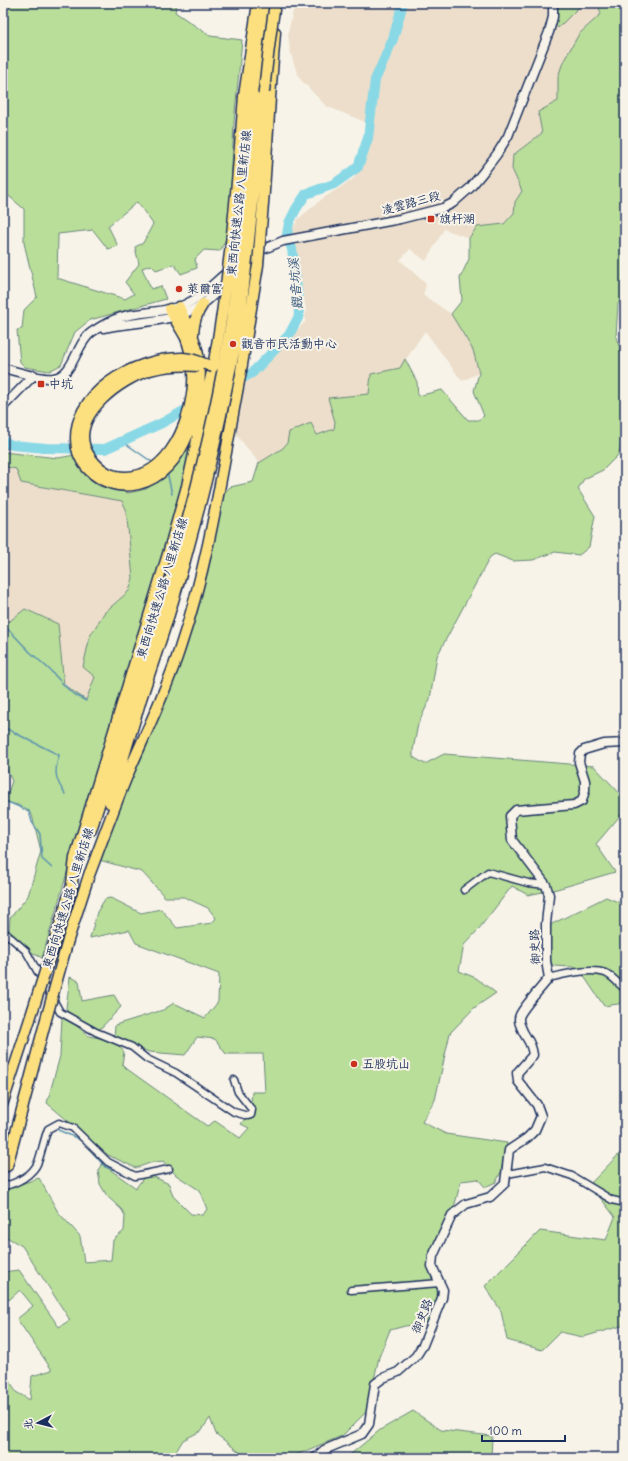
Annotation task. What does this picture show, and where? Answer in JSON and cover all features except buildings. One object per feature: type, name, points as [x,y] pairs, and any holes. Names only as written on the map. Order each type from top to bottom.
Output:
[{"type":"highway","points":[[71,891],[75,858],[168,554],[187,486],[213,366],[230,264],[258,3]]},
{"type":"highway","name":"東西向快速公路 八里新店線","points":[[7,1166],[68,940],[141,699],[197,487],[230,324],[239,264],[247,190],[249,96],[267,3]]},
{"type":"highway","points":[[88,878],[126,778],[161,700],[180,649],[196,598],[208,545],[241,371],[258,265],[276,3]]},
{"type":"highway","name":"東西向快速公路 八里新店線","points":[[3,1102],[71,891],[163,620],[185,560],[205,489],[239,326],[255,191],[266,67],[276,3]]},
{"type":"highway","points":[[203,304],[198,311],[194,322],[193,336],[199,361],[196,386],[196,406],[188,435],[182,448],[174,459],[158,476],[143,483],[123,486],[112,484],[95,475],[77,452],[76,433],[78,423],[89,402],[110,382],[133,368],[144,363],[158,360],[185,357],[213,366],[241,371]]},
{"type":"highway","points":[[176,312],[186,339],[196,386]]},
{"type":"highway","points":[[176,312],[193,336]]},
{"type":"street","name":"凌雲路三段","points":[[250,257],[259,251],[283,241],[380,224],[443,208],[453,203],[470,188],[497,154],[508,136],[549,32],[553,17],[553,3]]},
{"type":"street","points":[[3,368],[54,378],[66,371],[85,339],[96,329],[123,316],[176,312],[203,304],[213,296],[250,257]]},
{"type":"street","points":[[176,312],[199,297],[226,274],[250,257]]},
{"type":"street","points":[[3,407],[34,375]]},
{"type":"street","points":[[546,885],[512,840],[510,821],[512,812],[522,809],[574,805],[582,801],[585,790],[585,781],[579,762],[580,754],[584,750],[604,744],[625,743]]},
{"type":"street","points":[[464,890],[488,872],[528,883],[546,885]]},
{"type":"street","name":"御史路","points":[[315,1458],[324,1450],[362,1434],[369,1424],[375,1384],[383,1378],[398,1372],[416,1356],[422,1346],[442,1298],[443,1290],[432,1266],[433,1256],[452,1215],[466,1204],[490,1197],[505,1184],[509,1150],[527,1138],[535,1130],[541,1116],[536,1105],[518,1081],[517,1073],[533,1055],[529,1040],[521,1028],[518,1020],[522,1010],[549,978],[546,961],[546,924],[549,895],[546,885]]},
{"type":"street","points":[[3,931],[26,951],[60,1012],[96,1032],[132,1047],[148,1059],[176,1073],[234,1112],[248,1116],[251,1115],[252,1110],[238,1092],[234,1080]]},
{"type":"street","points":[[549,978],[572,972],[601,972],[607,974],[625,988]]},
{"type":"street","points":[[3,1186],[15,1183],[22,1179],[38,1164],[48,1129],[58,1123],[73,1128],[108,1162],[135,1176],[169,1169]]},
{"type":"street","points":[[506,1174],[545,1167],[572,1176],[612,1200],[625,1203]]},
{"type":"street","points":[[351,1290],[440,1283]]},
{"type":"shaded area","points":[[303,3],[553,3],[558,28],[579,7],[598,4],[601,14],[579,34],[558,77],[558,101],[542,133],[513,155],[512,169],[522,191],[515,202],[514,213],[504,224],[477,227],[469,238],[444,229],[426,261],[410,249],[400,260],[426,284],[423,295],[451,314],[473,350],[479,373],[462,381],[425,331],[400,368],[371,374],[369,394],[335,423],[334,429],[287,443],[283,448],[259,463],[236,434],[244,384],[305,322],[306,310],[292,230],[298,219],[322,199],[353,179],[367,157],[370,124],[326,106],[300,79],[290,50],[288,33],[293,11]]},
{"type":"shaded area","points":[[3,466],[16,468],[21,483],[122,501],[126,509],[133,578],[129,591],[104,613],[95,677],[86,700],[64,685],[58,624],[26,609],[6,624],[3,624]]},
{"type":"green space","points":[[13,3],[177,3],[175,12],[210,36],[242,40],[234,122],[229,233],[220,251],[204,250],[195,259],[197,268],[181,274],[174,264],[156,270],[151,265],[142,268],[151,289],[161,286],[166,299],[90,320],[75,332],[61,365],[49,371],[25,367],[20,362],[17,330],[22,329],[24,310],[37,297],[24,243],[24,209],[3,191],[3,12]],"holes":[[[137,202],[153,224],[143,243],[135,247],[139,264],[125,282],[134,294],[125,299],[57,278],[58,234],[93,230],[108,249],[118,246],[108,226]]]},
{"type":"green space","points":[[553,3],[625,3],[625,293],[618,304],[616,337],[625,364],[625,433],[618,455],[603,470],[584,479],[578,489],[595,516],[589,547],[579,555],[555,552],[533,560],[513,561],[495,554],[490,557],[437,656],[430,699],[418,724],[413,750],[413,757],[425,764],[444,754],[594,766],[625,799],[625,810],[596,844],[615,872],[557,889],[528,895],[512,886],[478,930],[464,945],[459,971],[476,978],[496,993],[474,1008],[450,1033],[435,1100],[422,1122],[446,1134],[507,1143],[505,1164],[496,1182],[485,1187],[478,1179],[461,1181],[451,1219],[430,1262],[435,1278],[438,1298],[429,1323],[405,1326],[390,1330],[379,1357],[367,1411],[342,1436],[288,1458],[247,1458],[216,1434],[210,1418],[201,1431],[183,1440],[172,1458],[3,1458],[3,1368],[16,1392],[30,1400],[32,1376],[52,1370],[17,1319],[33,1306],[20,1290],[9,1300],[3,1293],[3,1272],[19,1270],[59,1327],[70,1320],[22,1246],[3,1235],[3,1190],[39,1178],[58,1212],[80,1236],[84,1262],[111,1260],[113,1240],[124,1231],[125,1216],[122,1210],[107,1196],[100,1184],[98,1170],[102,1164],[136,1188],[144,1177],[150,1175],[169,1184],[173,1196],[191,1214],[203,1215],[207,1209],[199,1190],[176,1175],[163,1161],[150,1163],[136,1168],[108,1155],[47,1103],[60,1056],[62,1018],[66,1017],[89,1036],[115,1041],[124,1052],[122,1064],[127,1069],[207,1126],[215,1121],[240,1138],[249,1128],[241,1124],[250,1112],[252,1092],[265,1092],[263,1054],[226,1054],[215,1039],[197,1037],[185,1055],[149,1052],[114,1038],[115,1025],[163,1010],[174,1003],[205,1018],[218,1002],[219,974],[136,943],[129,930],[90,938],[97,912],[105,899],[111,898],[141,913],[161,909],[177,928],[212,923],[216,918],[208,908],[184,897],[165,897],[142,872],[99,860],[198,607],[220,497],[230,487],[253,482],[259,463],[283,448],[287,443],[289,432],[311,423],[317,435],[334,429],[335,422],[328,398],[369,394],[371,374],[400,368],[405,359],[417,382],[418,396],[442,390],[468,420],[478,420],[484,416],[474,391],[479,373],[473,350],[451,314],[462,300],[460,278],[469,259],[469,238],[477,227],[504,224],[514,213],[515,202],[522,191],[512,169],[513,155],[542,133],[538,112],[558,101],[558,77],[563,62],[579,34],[601,14],[598,4],[579,7],[558,28],[552,19]]},
{"type":"green space","points":[[193,436],[198,437],[152,599],[117,702],[42,958],[18,945],[9,932],[10,918],[28,896],[41,851],[32,815],[18,805],[5,802],[12,781],[3,764],[3,624],[6,624],[25,609],[58,624],[64,685],[86,700],[95,677],[83,667],[90,636],[104,613],[129,591],[133,578],[126,509],[122,501],[21,483],[16,469],[3,466],[3,452],[58,458],[75,455],[86,476],[99,486],[128,493],[146,489],[170,469]]},
{"type":"green space","points":[[606,897],[625,905],[625,1003],[604,1006],[583,975],[573,967],[553,966],[549,946],[550,925]]},
{"type":"green space","points":[[70,977],[79,981],[82,1001],[114,995],[121,1007],[98,1031],[68,1015],[66,1008]]},
{"type":"green space","points":[[624,1149],[625,1325],[583,1337],[560,1332],[542,1350],[507,1340],[501,1311],[485,1286],[540,1231],[606,1240],[615,1217],[590,1184]]},
{"type":"green space","points":[[413,1411],[441,1430],[492,1436],[491,1458],[346,1458],[380,1430]]},
{"type":"waterway","name":"觀音坑溪","points":[[234,383],[252,373],[289,335],[299,316],[292,249],[287,235],[289,223],[306,194],[334,184],[358,167],[368,138],[375,80],[393,39],[403,3]]},
{"type":"waterway","name":"觀音坑溪","points":[[3,441],[12,445],[46,448],[105,449],[162,423],[194,405]]},
{"type":"waterway","points":[[122,441],[152,462]]},
{"type":"waterway","points":[[3,450],[12,445]]},
{"type":"waterway","points":[[167,472],[172,494]]},
{"type":"waterway","points":[[3,628],[10,631],[72,693],[86,701]]},
{"type":"waterway","points":[[3,727],[59,755],[56,766],[56,775],[57,780],[65,794]]},
{"type":"waterway","points":[[3,800],[29,811],[32,822],[40,834],[42,859],[52,868]]},
{"type":"waterway","points":[[56,1129],[81,1140]]},
{"type":"waterway","points":[[84,1142],[105,1167],[122,1172]]},
{"type":"tunnel","points":[[3,1178],[7,1166]]},
{"type":"place","name":"旗杆湖","points":[[431,219]]},
{"type":"place","name":"萊爾富","points":[[179,289]]},
{"type":"place","name":"觀音市民活動中心","points":[[233,344]]},
{"type":"place","name":"中坑","points":[[41,384]]},
{"type":"place","name":"五股坑山","points":[[354,1064]]}]
